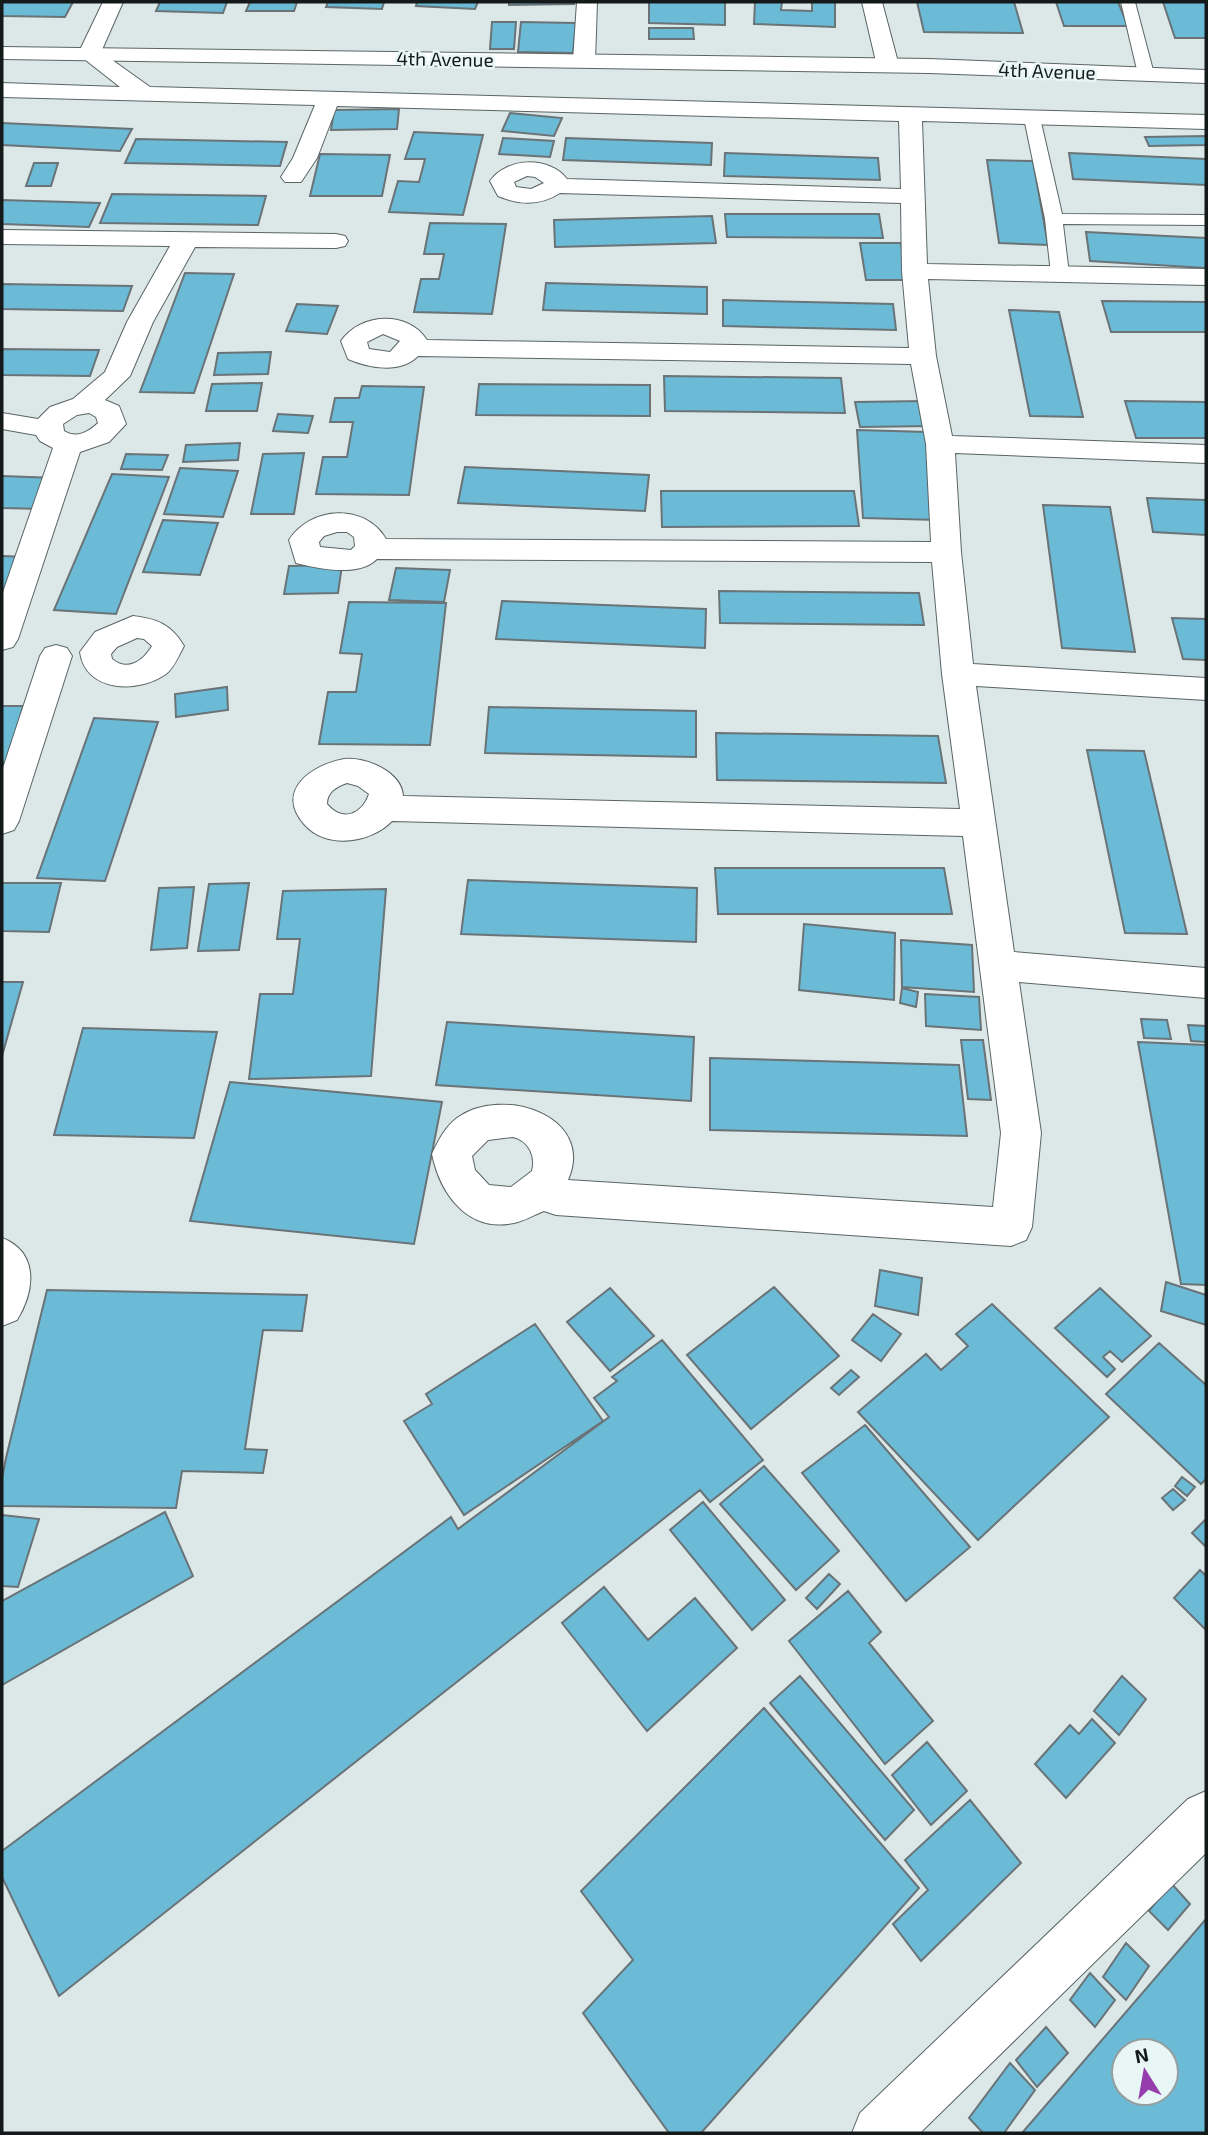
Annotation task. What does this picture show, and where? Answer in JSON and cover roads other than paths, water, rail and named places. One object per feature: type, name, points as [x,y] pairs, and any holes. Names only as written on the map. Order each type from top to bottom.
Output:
[{"type":"street","points":[[113,2],[89,54],[145,94]]},
{"type":"street","points":[[584,61],[587,2]]},
{"type":"street","points":[[872,2],[888,66]]},
{"type":"street","name":"4th Avenue","points":[[2,53],[888,66],[1206,77]]},
{"type":"street","points":[[2,90],[1206,122]]},
{"type":"street","points":[[293,177],[305,158],[329,98]]},
{"type":"street","points":[[544,1189],[556,1197],[1011,1227],[1021,1133],[958,674],[946,552],[940,444],[923,356],[915,271],[910,114]]},
{"type":"street","points":[[555,186],[911,196]]},
{"type":"street","points":[[2,237],[336,241]]},
{"type":"street","points":[[59,436],[49,423],[61,411],[82,405],[117,376],[140,321],[187,239]]},
{"type":"street","points":[[915,271],[1206,277]]},
{"type":"street","points":[[412,348],[923,356]]},
{"type":"street","points":[[2,421],[59,436]]},
{"type":"street","points":[[2,639],[59,436]]},
{"type":"street","points":[[940,444],[1206,454]]},
{"type":"street","points":[[369,550],[946,552]]},
{"type":"street","points":[[2,652],[95,658]]},
{"type":"street","points":[[2,821],[56,656]]},
{"type":"street","points":[[958,674],[1206,689]]},
{"type":"street","points":[[384,808],[980,823]]},
{"type":"street","points":[[996,965],[1206,983]]},
{"type":"street","points":[[2,1257],[6,1260],[12,1281],[2,1306]]},
{"type":"street","points":[[880,2133],[1206,1817]]},
{"type":"lane","points":[[1128,2],[1146,74]]},
{"type":"lane","points":[[1032,118],[1054,219],[1060,274]]},
{"type":"lane","points":[[1054,219],[1206,220]]}]
